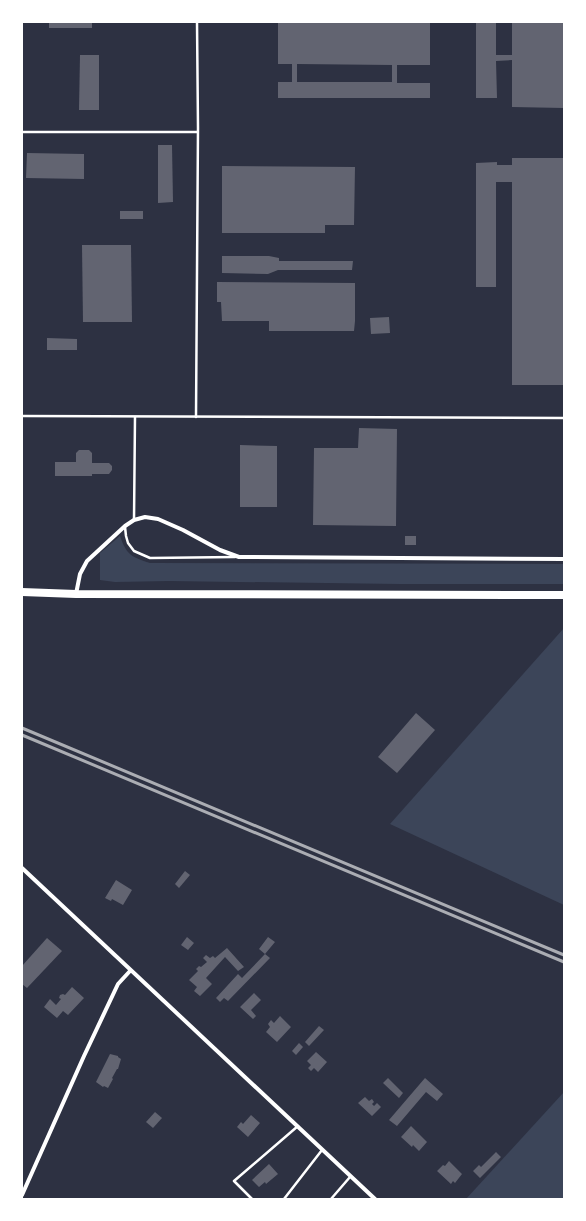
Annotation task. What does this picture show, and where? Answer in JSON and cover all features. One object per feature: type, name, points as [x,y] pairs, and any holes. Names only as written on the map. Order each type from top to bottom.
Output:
[{"type":"main road","points":[[22,592],[76,594],[564,595]]},
{"type":"street","points":[[76,594],[80,574],[87,561],[125,526],[134,520],[145,517],[158,519],[183,530],[220,550],[239,557],[564,559]]},
{"type":"street","points":[[22,868],[130,971],[375,1199]]},
{"type":"street","points":[[22,1195],[118,984],[130,971]]},
{"type":"lane","points":[[196,417],[198,132],[197,22]]},
{"type":"lane","points":[[22,132],[198,132]]},
{"type":"lane","points":[[22,416],[564,418]]},
{"type":"lane","points":[[134,520],[135,416]]},
{"type":"lane","points":[[125,526],[128,543],[134,551],[150,558],[239,557]]},
{"type":"lane","points":[[252,1199],[234,1181],[298,1126]]},
{"type":"lane","points":[[284,1199],[322,1149]]},
{"type":"lane","points":[[331,1199],[351,1176]]},
{"type":"shaded area","points":[[120,536],[125,548],[131,555],[150,563],[564,564],[564,584],[399,584],[169,581],[115,582],[100,580],[100,553]]},
{"type":"shaded area","points":[[564,628],[564,905],[390,824]]},
{"type":"shaded area","points":[[564,1092],[564,1199],[466,1199]]},
{"type":"building","points":[[49,22],[92,22],[92,28],[49,28]]},
{"type":"building","points":[[278,22],[430,22],[430,65],[397,65],[397,83],[430,83],[430,98],[278,98],[278,82],[292,82],[292,64],[278,64]],"holes":[[[297,64],[392,65],[392,82],[297,82]]]},
{"type":"building","points":[[476,22],[496,22],[496,55],[512,55],[512,22],[564,22],[564,108],[512,107],[512,60],[496,61],[497,98],[476,98]]},
{"type":"building","points":[[80,55],[99,55],[99,110],[79,110]]},
{"type":"building","points":[[158,145],[172,145],[173,202],[158,203]]},
{"type":"building","points":[[27,153],[84,154],[84,179],[26,178]]},
{"type":"building","points":[[512,158],[564,158],[564,385],[512,385],[512,182],[496,182],[496,287],[476,287],[476,163],[497,162],[497,165],[512,165]]},
{"type":"building","points":[[222,166],[355,167],[354,225],[325,225],[325,233],[222,233]]},
{"type":"building","points":[[120,211],[143,211],[143,219],[120,219]]},
{"type":"building","points":[[82,245],[131,245],[132,322],[83,322]]},
{"type":"building","points":[[222,256],[269,256],[279,258],[279,261],[353,261],[352,270],[278,270],[268,274],[222,273]]},
{"type":"building","points":[[217,282],[355,283],[354,331],[269,331],[269,321],[222,321],[221,302],[217,302]]},
{"type":"building","points":[[389,317],[390,333],[371,334],[370,318]]},
{"type":"building","points":[[47,338],[77,339],[77,350],[47,350]]},
{"type":"building","points":[[359,428],[397,429],[396,526],[313,525],[314,448],[358,448]]},
{"type":"building","points":[[240,445],[277,446],[277,507],[240,507]]},
{"type":"building","points":[[79,450],[89,450],[92,453],[92,463],[109,463],[112,466],[112,470],[109,474],[92,474],[92,476],[55,476],[55,462],[76,462],[76,453]]},
{"type":"building","points":[[405,536],[416,536],[416,545],[405,545]]},
{"type":"building","points":[[416,713],[435,730],[397,773],[378,757]]},
{"type":"building","points":[[185,871],[190,875],[179,888],[175,884]]},
{"type":"building","points":[[116,880],[132,890],[123,905],[112,899],[111,901],[105,898]]},
{"type":"building","points":[[187,937],[194,943],[188,950],[181,945]]},
{"type":"building","points":[[268,937],[275,942],[265,954],[259,949]]},
{"type":"building","points":[[47,938],[62,951],[27,988],[22,984],[22,966]]},
{"type":"building","points":[[227,948],[244,967],[238,971],[225,957],[206,978],[212,984],[200,996],[194,991],[197,987],[189,980],[198,971],[196,969],[199,966],[201,967],[207,962],[203,958],[206,955],[210,958],[213,956],[215,958]]},
{"type":"building","points":[[265,954],[270,958],[228,1001],[224,998],[220,1002],[216,998],[238,974],[242,978]]},
{"type":"building","points":[[72,987],[84,998],[68,1015],[63,1011],[57,1018],[44,1007],[50,999],[56,1005],[61,999],[59,998],[60,995],[65,995]]},
{"type":"building","points":[[254,993],[261,1000],[251,1010],[256,1016],[253,1019],[240,1007]]},
{"type":"building","points":[[280,1016],[291,1027],[277,1042],[266,1032],[270,1027],[268,1024],[271,1020],[274,1023]]},
{"type":"building","points":[[319,1026],[324,1030],[309,1046],[305,1042]]},
{"type":"building","points":[[299,1043],[303,1047],[296,1055],[292,1051]]},
{"type":"building","points":[[316,1052],[327,1062],[318,1072],[314,1068],[311,1071],[308,1068],[311,1065],[307,1061]]},
{"type":"building","points":[[110,1054],[118,1056],[121,1059],[118,1069],[108,1088],[103,1087],[96,1082]]},
{"type":"building","points":[[388,1078],[403,1093],[399,1098],[383,1083]]},
{"type":"building","points":[[425,1078],[443,1094],[437,1101],[426,1092],[397,1126],[389,1120]]},
{"type":"building","points":[[365,1097],[369,1101],[372,1099],[374,1102],[372,1104],[374,1106],[377,1103],[381,1107],[372,1116],[358,1103]]},
{"type":"building","points":[[155,1112],[162,1118],[153,1128],[146,1122]]},
{"type":"building","points":[[251,1115],[260,1123],[248,1137],[237,1127],[241,1122],[243,1124]]},
{"type":"building","points":[[411,1126],[427,1142],[419,1151],[401,1137]]},
{"type":"building","points":[[496,1152],[501,1157],[480,1178],[473,1171],[479,1165],[481,1167]]},
{"type":"building","points":[[449,1161],[462,1174],[455,1183],[453,1181],[451,1184],[437,1171],[443,1165],[445,1166]]},
{"type":"building","points":[[269,1164],[278,1174],[266,1184],[265,1182],[259,1187],[252,1180]]},
{"type":"railway","points":[[22,728],[564,955]]},
{"type":"railway","points":[[22,735],[564,962]]}]
